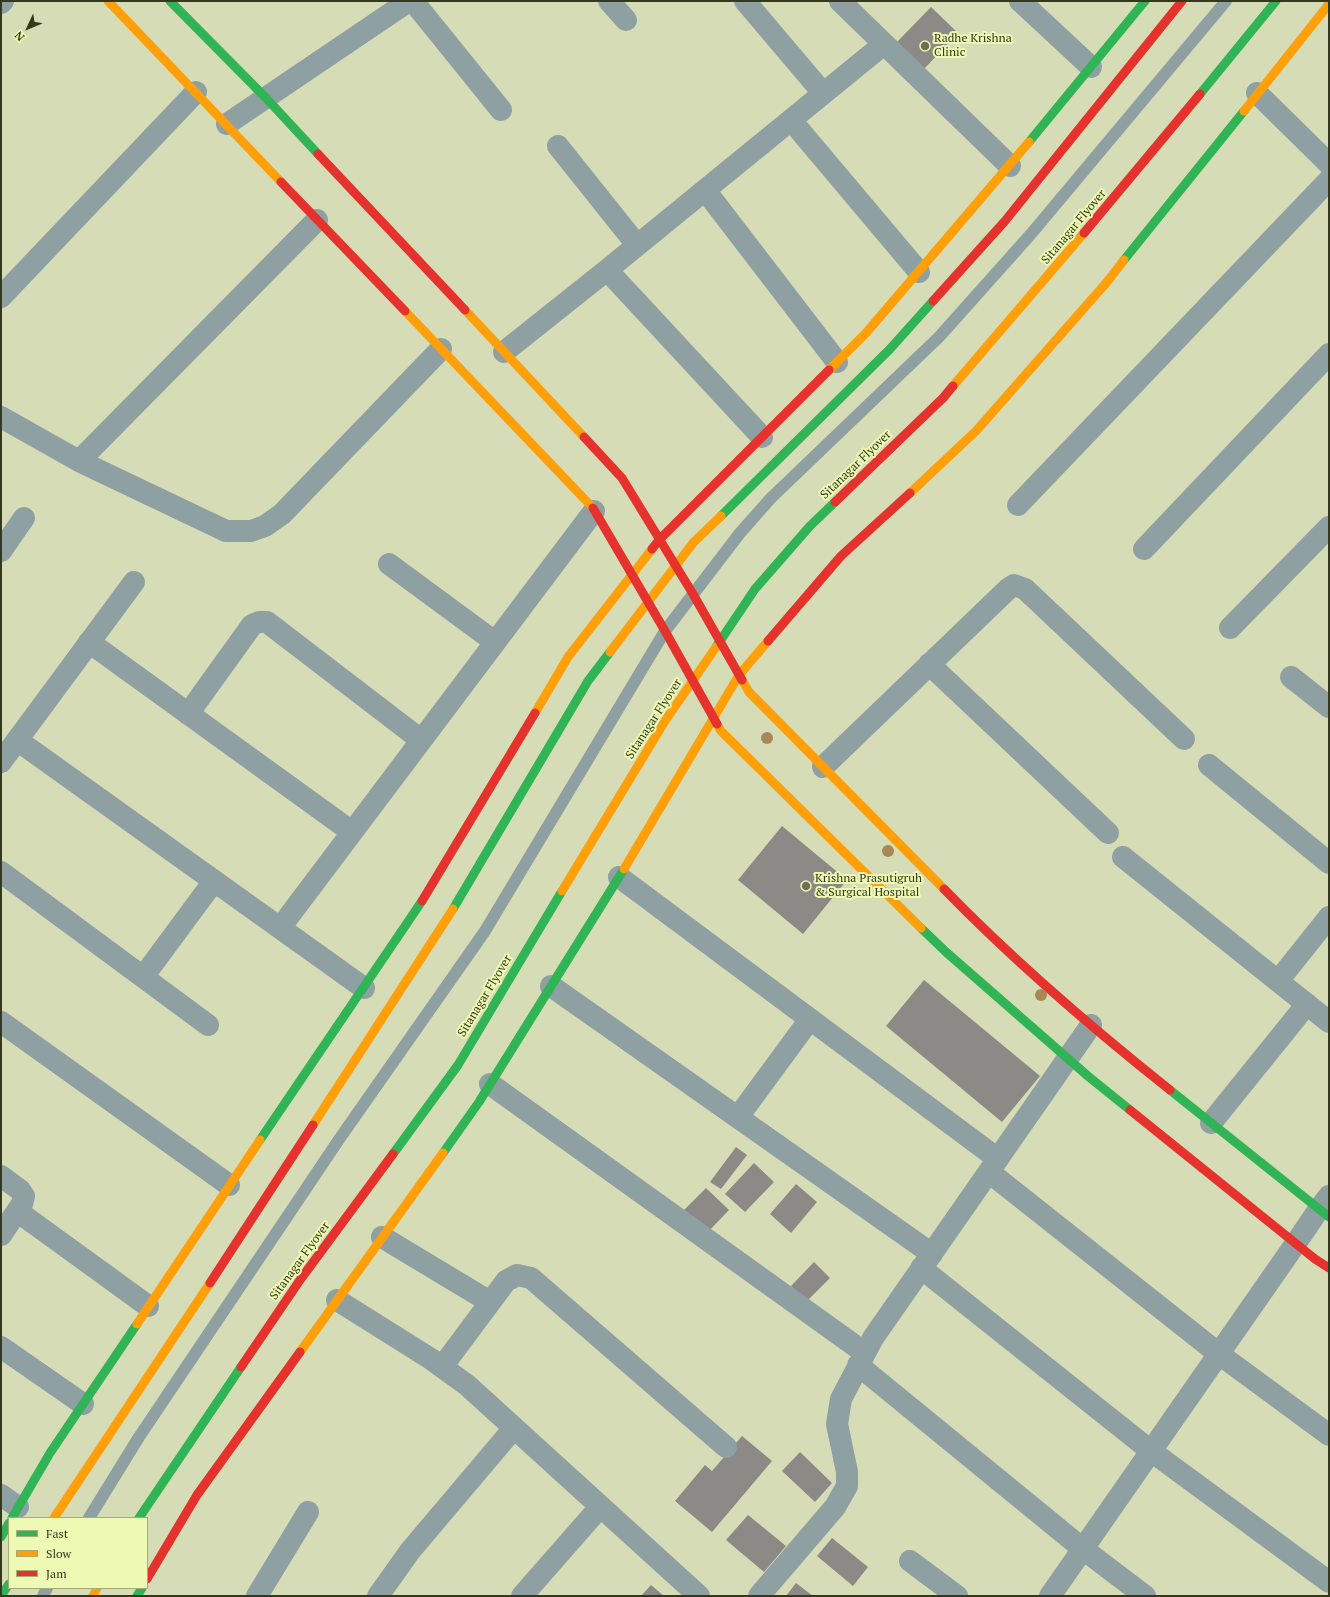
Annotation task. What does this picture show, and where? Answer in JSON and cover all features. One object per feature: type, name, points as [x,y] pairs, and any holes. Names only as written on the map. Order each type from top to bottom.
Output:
[{"type":"street","points":[[108,1],[591,506],[665,631],[721,731],[946,952],[1089,1077],[1329,1268]]},
{"type":"street","points":[[170,1],[266,98],[622,478],[693,594],[749,692],[977,922],[1091,1025],[1116,1047],[1211,1123],[1326,1207],[1296,1243],[1050,1596]]},
{"type":"street","points":[[227,124],[409,1]]},
{"type":"street","points":[[413,1],[501,110]]},
{"type":"street","points":[[609,1],[626,20]]},
{"type":"street","points":[[745,1],[823,93]]},
{"type":"street","points":[[840,1],[1010,166]]},
{"type":"street","points":[[1020,1],[1091,67]]},
{"type":"street","points":[[1,1537],[10,1511],[419,906],[568,657],[659,540],[837,362],[866,332],[919,272],[1010,166],[1145,1]]},
{"type":"street","points":[[55,1517],[246,1228],[454,907],[588,681],[693,543],[890,349],[1005,221],[1182,1]]},
{"type":"street","name":"Sitanagar Flyover","points":[[140,1517],[300,1280],[458,1065],[665,721],[755,589],[810,526],[948,392],[1017,313],[1276,1]]},
{"type":"street","points":[[148,1577],[197,1495],[479,1102],[619,878],[739,675],[842,556],[982,425],[1107,282],[1329,5]]},
{"type":"street","points":[[504,352],[884,44]]},
{"type":"street","points":[[1,297],[196,92]]},
{"type":"street","points":[[1257,93],[1329,164]]},
{"type":"street","points":[[791,120],[919,272]]},
{"type":"street","points":[[558,146],[637,245]]},
{"type":"street","points":[[1018,505],[1329,180]]},
{"type":"street","points":[[705,190],[837,362]]},
{"type":"street","points":[[79,461],[317,220]]},
{"type":"street","points":[[607,270],[762,437]]},
{"type":"street","points":[[1,417],[79,461],[226,531],[251,531],[265,526],[282,514],[441,349]]},
{"type":"street","points":[[1144,549],[1329,354]]},
{"type":"street","points":[[280,928],[594,511]]},
{"type":"street","points":[[1,551],[24,518]]},
{"type":"street","points":[[1230,628],[1329,527]]},
{"type":"street","points":[[389,564],[495,642]]},
{"type":"street","points":[[1,762],[134,582]]},
{"type":"street","points":[[823,767],[929,664],[1014,585],[1025,589],[1184,739]]},
{"type":"street","points":[[188,714],[252,625],[259,622],[267,622],[421,740]]},
{"type":"street","points":[[89,642],[352,832]]},
{"type":"street","points":[[929,664],[1108,833]]},
{"type":"street","points":[[1291,677],[1329,707]]},
{"type":"street","points":[[17,740],[364,988]]},
{"type":"street","points":[[1209,765],[1329,863]]},
{"type":"street","points":[[1123,857],[1329,1022]]},
{"type":"street","points":[[1,872],[208,1025]]},
{"type":"street","points":[[619,878],[810,1019],[993,1166],[1219,1354],[1329,1436]]},
{"type":"street","points":[[143,977],[214,881]]},
{"type":"street","points":[[1278,981],[1329,917]]},
{"type":"street","points":[[551,986],[738,1117],[926,1261],[1151,1451],[1329,1582]]},
{"type":"street","points":[[1211,1123],[1306,1004]]},
{"type":"street","points":[[738,1117],[810,1019]]},
{"type":"street","points":[[1,1022],[229,1185]]},
{"type":"street","points":[[759,1596],[835,1507],[847,1486],[847,1472],[837,1424],[841,1398],[873,1338],[1091,1025]]},
{"type":"street","points":[[490,1084],[862,1359],[1083,1549],[1145,1596]]},
{"type":"street","points":[[1,1176],[20,1190],[24,1196],[22,1204],[1,1235]]},
{"type":"street","points":[[17,1211],[148,1306]]},
{"type":"street","points":[[382,1237],[490,1302]]},
{"type":"street","points":[[442,1367],[506,1280],[517,1275],[531,1278],[726,1447]]},
{"type":"street","points":[[337,1300],[442,1367],[467,1385],[699,1596]]},
{"type":"street","points":[[1,1347],[83,1404]]},
{"type":"street","points":[[378,1596],[410,1551],[514,1428]]},
{"type":"street","points":[[522,1596],[600,1507]]},
{"type":"street","points":[[256,1596],[308,1512]]},
{"type":"street","points":[[910,1561],[957,1596]]},
{"type":"street","points":[[1,1596],[8,1586]]},
{"type":"lane","points":[[90,1517],[139,1437],[327,1157],[485,931],[665,631],[740,533],[771,498],[939,338],[1031,234],[1226,1]]},
{"type":"building","points":[[931,7],[958,33],[924,69],[897,42]]},
{"type":"building","points":[[782,826],[847,880],[803,934],[738,880]]},
{"type":"building","points":[[924,980],[1040,1076],[1002,1122],[886,1026]]},
{"type":"building","points":[[736,1147],[747,1155],[721,1189],[710,1182]]},
{"type":"building","points":[[754,1163],[774,1182],[745,1212],[725,1194]]},
{"type":"building","points":[[796,1184],[817,1202],[791,1233],[770,1214]]},
{"type":"building","points":[[706,1188],[729,1210],[708,1232],[684,1210]]},
{"type":"building","points":[[814,1262],[830,1278],[806,1302],[791,1286]]},
{"type":"building","points":[[742,1436],[772,1461],[712,1532],[675,1501],[705,1465],[712,1471]]},
{"type":"building","points":[[800,1452],[832,1483],[815,1502],[782,1471]]},
{"type":"building","points":[[748,1515],[786,1546],[764,1572],[726,1540]]},
{"type":"building","points":[[832,1538],[868,1567],[853,1586],[817,1556]]},
{"type":"building","points":[[796,1583],[813,1596],[786,1596]]},
{"type":"building","points":[[651,1585],[664,1596],[641,1596]]},
{"type":"traffic: fast","points":[[170,1],[266,98],[318,154]]},
{"type":"traffic: fast","points":[[1029,142],[1145,1]]},
{"type":"traffic: fast","points":[[1200,94],[1276,1]]},
{"type":"traffic: fast","points":[[1124,260],[1244,111]]},
{"type":"traffic: fast","points":[[721,516],[890,349],[933,301]]},
{"type":"traffic: fast","points":[[716,647],[755,589],[810,526],[835,502]]},
{"type":"traffic: fast","points":[[453,909],[588,681],[610,652]]},
{"type":"traffic: fast","points":[[443,1153],[479,1102],[624,869]]},
{"type":"traffic: fast","points":[[393,1154],[458,1065],[562,891]]},
{"type":"traffic: fast","points":[[260,1140],[422,901]]},
{"type":"traffic: fast","points":[[921,928],[946,952],[1089,1077],[1130,1110]]},
{"type":"traffic: fast","points":[[1170,1090],[1329,1217]]},
{"type":"traffic: fast","points":[[13,1517],[50,1453],[137,1324]]},
{"type":"traffic: fast","points":[[140,1517],[241,1367]]},
{"type":"traffic: fast","points":[[1,1537],[8,1525]]},
{"type":"traffic: fast","points":[[1,1596],[8,1586]]},
{"type":"traffic: fast","points":[[137,1596],[141,1589]]},
{"type":"traffic: slow","points":[[108,1],[281,182]]},
{"type":"traffic: slow","points":[[1244,111],[1329,4]]},
{"type":"traffic: slow","points":[[829,370],[866,333],[1029,142]]},
{"type":"traffic: slow","points":[[953,386],[1084,233]]},
{"type":"traffic: slow","points":[[910,493],[976,431],[1107,282],[1124,260]]},
{"type":"traffic: slow","points":[[465,310],[584,437]]},
{"type":"traffic: slow","points":[[405,311],[593,508]]},
{"type":"traffic: slow","points":[[610,652],[693,543],[721,516]]},
{"type":"traffic: slow","points":[[535,713],[568,657],[652,549]]},
{"type":"traffic: slow","points":[[624,869],[739,675],[768,641]]},
{"type":"traffic: slow","points":[[562,891],[665,721],[716,647]]},
{"type":"traffic: slow","points":[[742,680],[749,692],[944,889]]},
{"type":"traffic: slow","points":[[717,724],[721,731],[921,928]]},
{"type":"traffic: slow","points":[[313,1125],[453,909]]},
{"type":"traffic: slow","points":[[137,1324],[260,1140]]},
{"type":"traffic: slow","points":[[300,1352],[443,1153]]},
{"type":"traffic: slow","points":[[55,1517],[210,1283]]},
{"type":"traffic: slow","points":[[93,1596],[96,1589]]},
{"type":"traffic: jam","points":[[933,301],[1005,221],[1182,1]]},
{"type":"traffic: jam","points":[[1084,233],[1200,94]]},
{"type":"traffic: jam","points":[[318,154],[465,310]]},
{"type":"traffic: jam","points":[[281,182],[405,311]]},
{"type":"traffic: jam","points":[[652,549],[659,540],[829,370]]},
{"type":"traffic: jam","points":[[835,502],[943,398],[953,386]]},
{"type":"traffic: jam","points":[[584,437],[622,478],[693,594],[742,680]]},
{"type":"traffic: jam","points":[[768,641],[841,556],[910,493]]},
{"type":"traffic: jam","points":[[593,508],[665,631],[717,724]]},
{"type":"traffic: jam","points":[[422,901],[535,713]]},
{"type":"traffic: jam","points":[[944,889],[998,942],[1054,993],[1170,1090]]},
{"type":"traffic: jam","points":[[1130,1110],[1315,1259],[1329,1268]]},
{"type":"traffic: jam","points":[[210,1283],[313,1125]]},
{"type":"traffic: jam","points":[[241,1367],[300,1280],[393,1154]]},
{"type":"traffic: jam","points":[[148,1577],[197,1495],[300,1352]]},
{"type":"place","name":"Radhe Krishna Clinic","points":[[925,46]]},
{"type":"place","name":"Krishna Prasutigruh & Surgical Hospital","points":[[806,886]]}]
